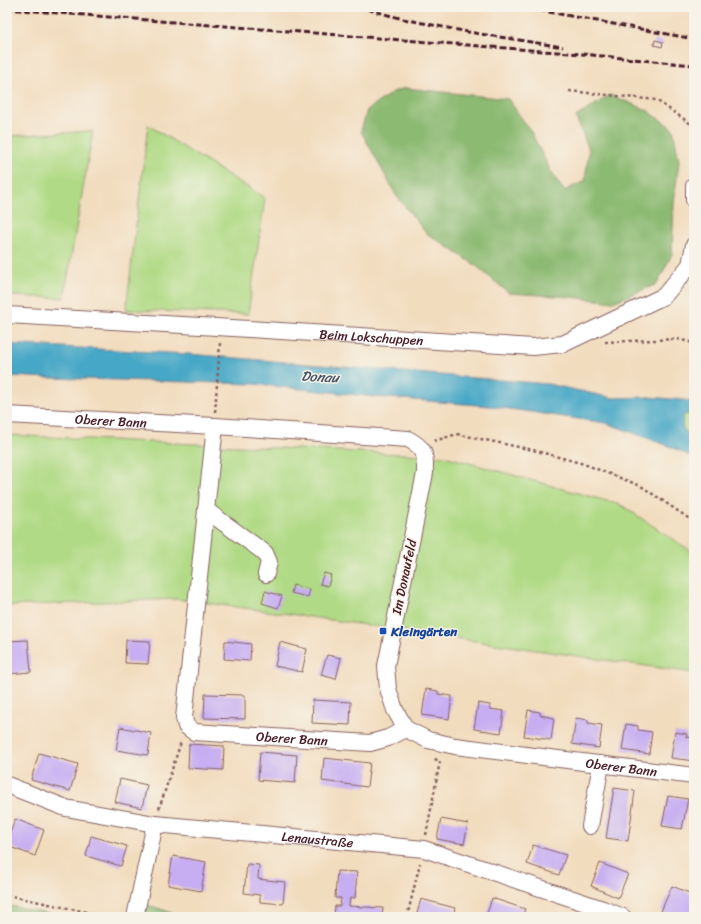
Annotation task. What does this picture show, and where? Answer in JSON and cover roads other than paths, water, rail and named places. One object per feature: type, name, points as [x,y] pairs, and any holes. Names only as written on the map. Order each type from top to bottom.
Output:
[{"type":"street","points":[[694,186],[694,200]]},
{"type":"street","name":"Beim Lokschuppen","points":[[7,315],[533,347],[563,344],[664,296],[690,264],[694,245]]},
{"type":"street","name":"Oberer Bann","points":[[7,415],[215,426],[408,439],[420,446]]},
{"type":"street","points":[[215,426],[206,510],[265,553],[269,562],[266,574]]},
{"type":"street","name":"Im Donaufeld","points":[[406,730],[395,710],[388,689],[386,666],[425,473],[425,456],[420,446]]},
{"type":"street","name":"Oberer Bann","points":[[206,510],[184,718],[186,726],[194,732],[370,743],[388,738],[406,730],[428,740],[455,746],[694,776]]},
{"type":"street","points":[[590,826],[601,764]]},
{"type":"street","name":"Lenaustraße","points":[[7,785],[66,808],[155,824],[424,850],[596,906],[623,917]]},
{"type":"street","points":[[135,917],[155,824]]},
{"type":"water","name":"Donau","points":[[7,344],[189,354],[548,384],[613,398],[649,397],[694,401],[694,416],[690,414],[683,415],[682,428],[694,438],[694,458],[674,448],[606,423],[489,406],[376,397],[254,384],[7,376]]},
{"type":"railway","points":[[359,7],[403,19],[468,32],[563,47]]},
{"type":"railway","points":[[522,7],[694,39]]},
{"type":"railway","points":[[7,9],[582,54],[693,65]]},
{"type":"place","name":"Kleingärten","points":[[383,631]]}]
